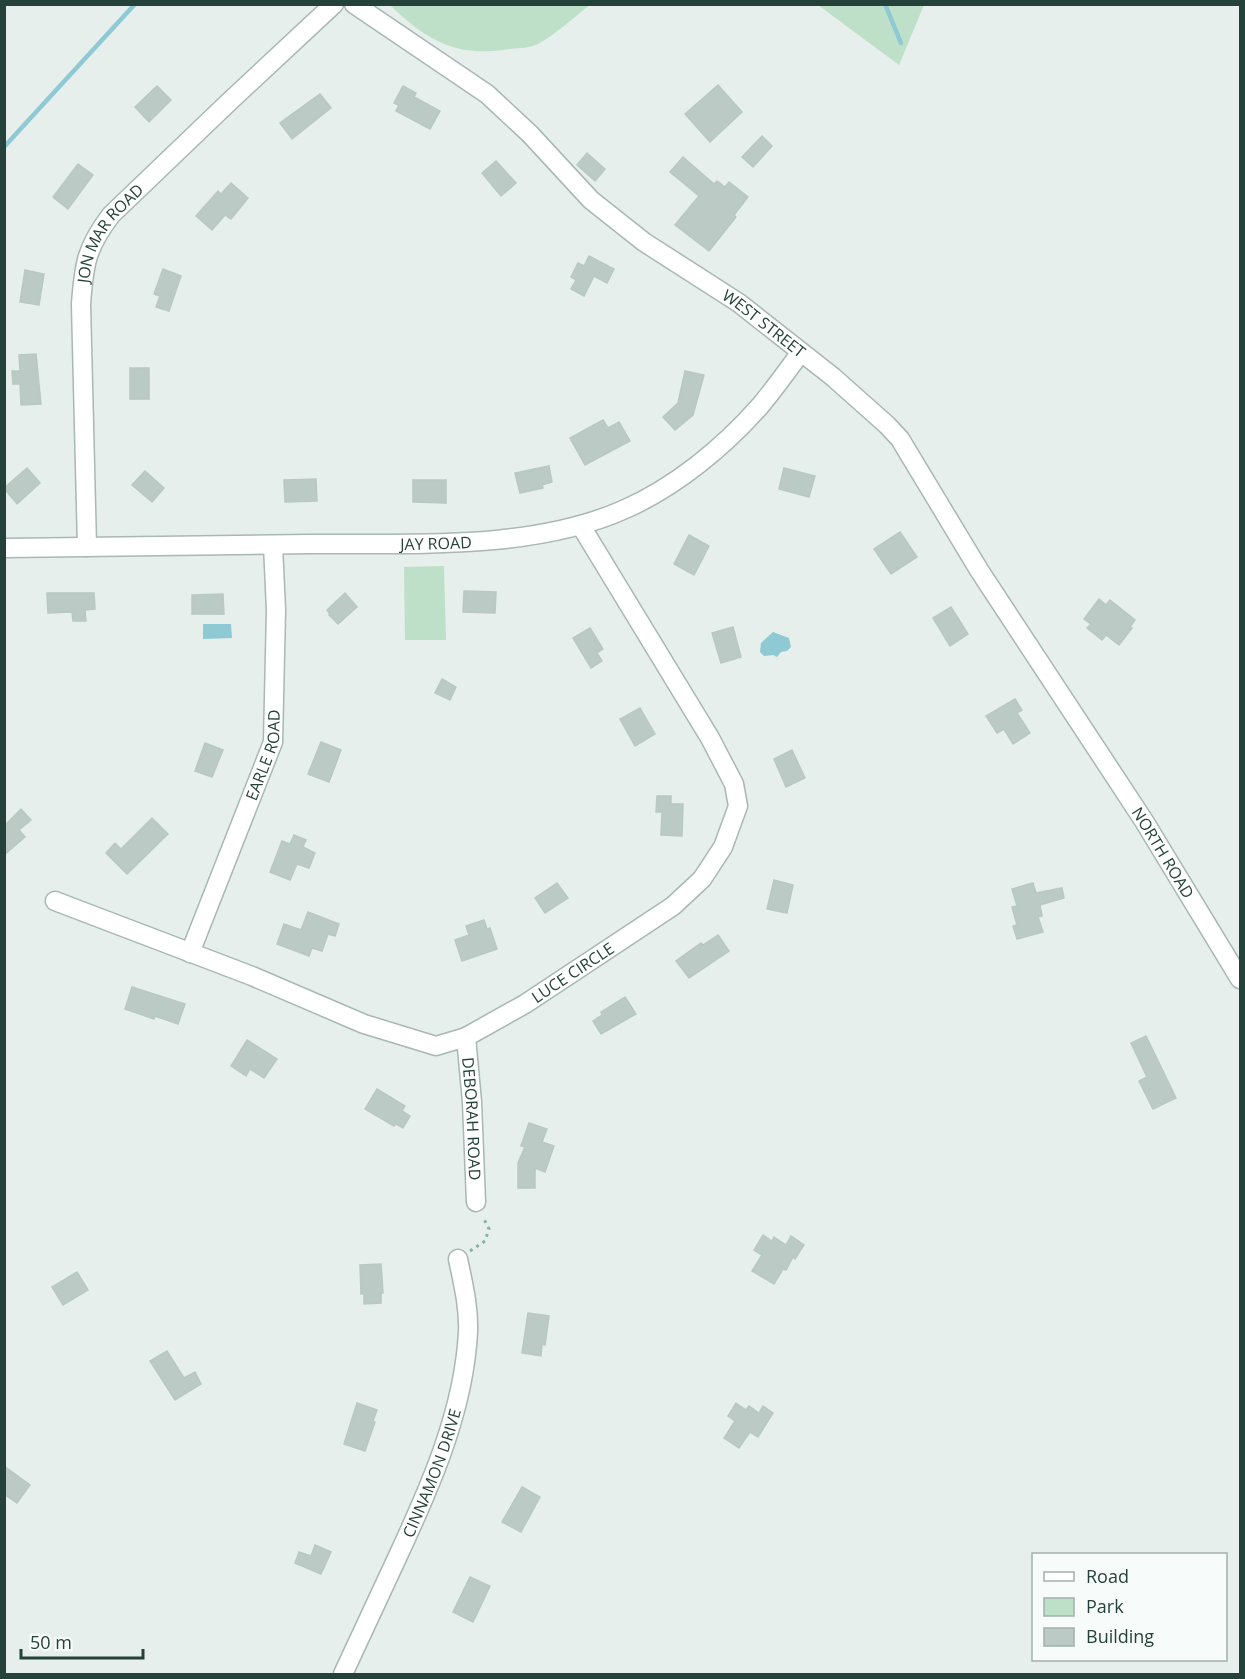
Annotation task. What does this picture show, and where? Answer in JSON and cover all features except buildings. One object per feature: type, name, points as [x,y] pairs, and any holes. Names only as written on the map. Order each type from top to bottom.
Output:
[{"type":"street","name":"JON MAR ROAD","points":[[87,548],[81,304],[84,270],[95,235],[111,215],[334,4]]},
{"type":"street","name":"WEST STREET","points":[[354,4],[487,94],[530,134],[591,200],[644,242],[739,303],[833,377],[887,425],[900,439],[979,570],[1084,729]]},
{"type":"street","name":"JAY ROAD","points":[[4,548],[423,543],[543,535],[581,526],[624,510],[657,492],[692,468],[759,407],[801,352]]},
{"type":"street","name":"LUCE CIRCLE","points":[[55,901],[252,976],[364,1024],[436,1046],[466,1038],[525,1004],[673,906],[702,879],[723,847],[738,806],[734,784],[710,738],[581,526]]},
{"type":"street","name":"EARLE ROAD","points":[[189,953],[273,742],[276,610],[273,545]]},
{"type":"street","name":"NORTH ROAD","points":[[1084,729],[1144,821],[1240,979]]},
{"type":"street","name":"DEBORAH ROAD","points":[[466,1038],[472,1102],[476,1202]]},
{"type":"street","name":"CINNAMON DRIVE","points":[[343,1674],[421,1506],[454,1413],[464,1367],[468,1331],[467,1298],[458,1259]]},
{"type":"path","points":[[458,1259],[485,1241],[489,1229],[476,1202]]},
{"type":"green space","points":[[390,5],[590,5],[538,44],[528,47],[474,51],[458,49],[430,37]]},
{"type":"green space","points":[[818,5],[924,5],[899,65]]},
{"type":"green space","points":[[444,566],[446,640],[405,640],[404,567]]},
{"type":"water","points":[[203,624],[231,624],[232,638],[203,639]]},
{"type":"water","points":[[773,632],[789,638],[791,647],[777,657],[764,656],[760,652],[761,643]]},
{"type":"waterway","points":[[4,147],[135,4]]},
{"type":"waterway","points":[[885,4],[901,43]]}]
